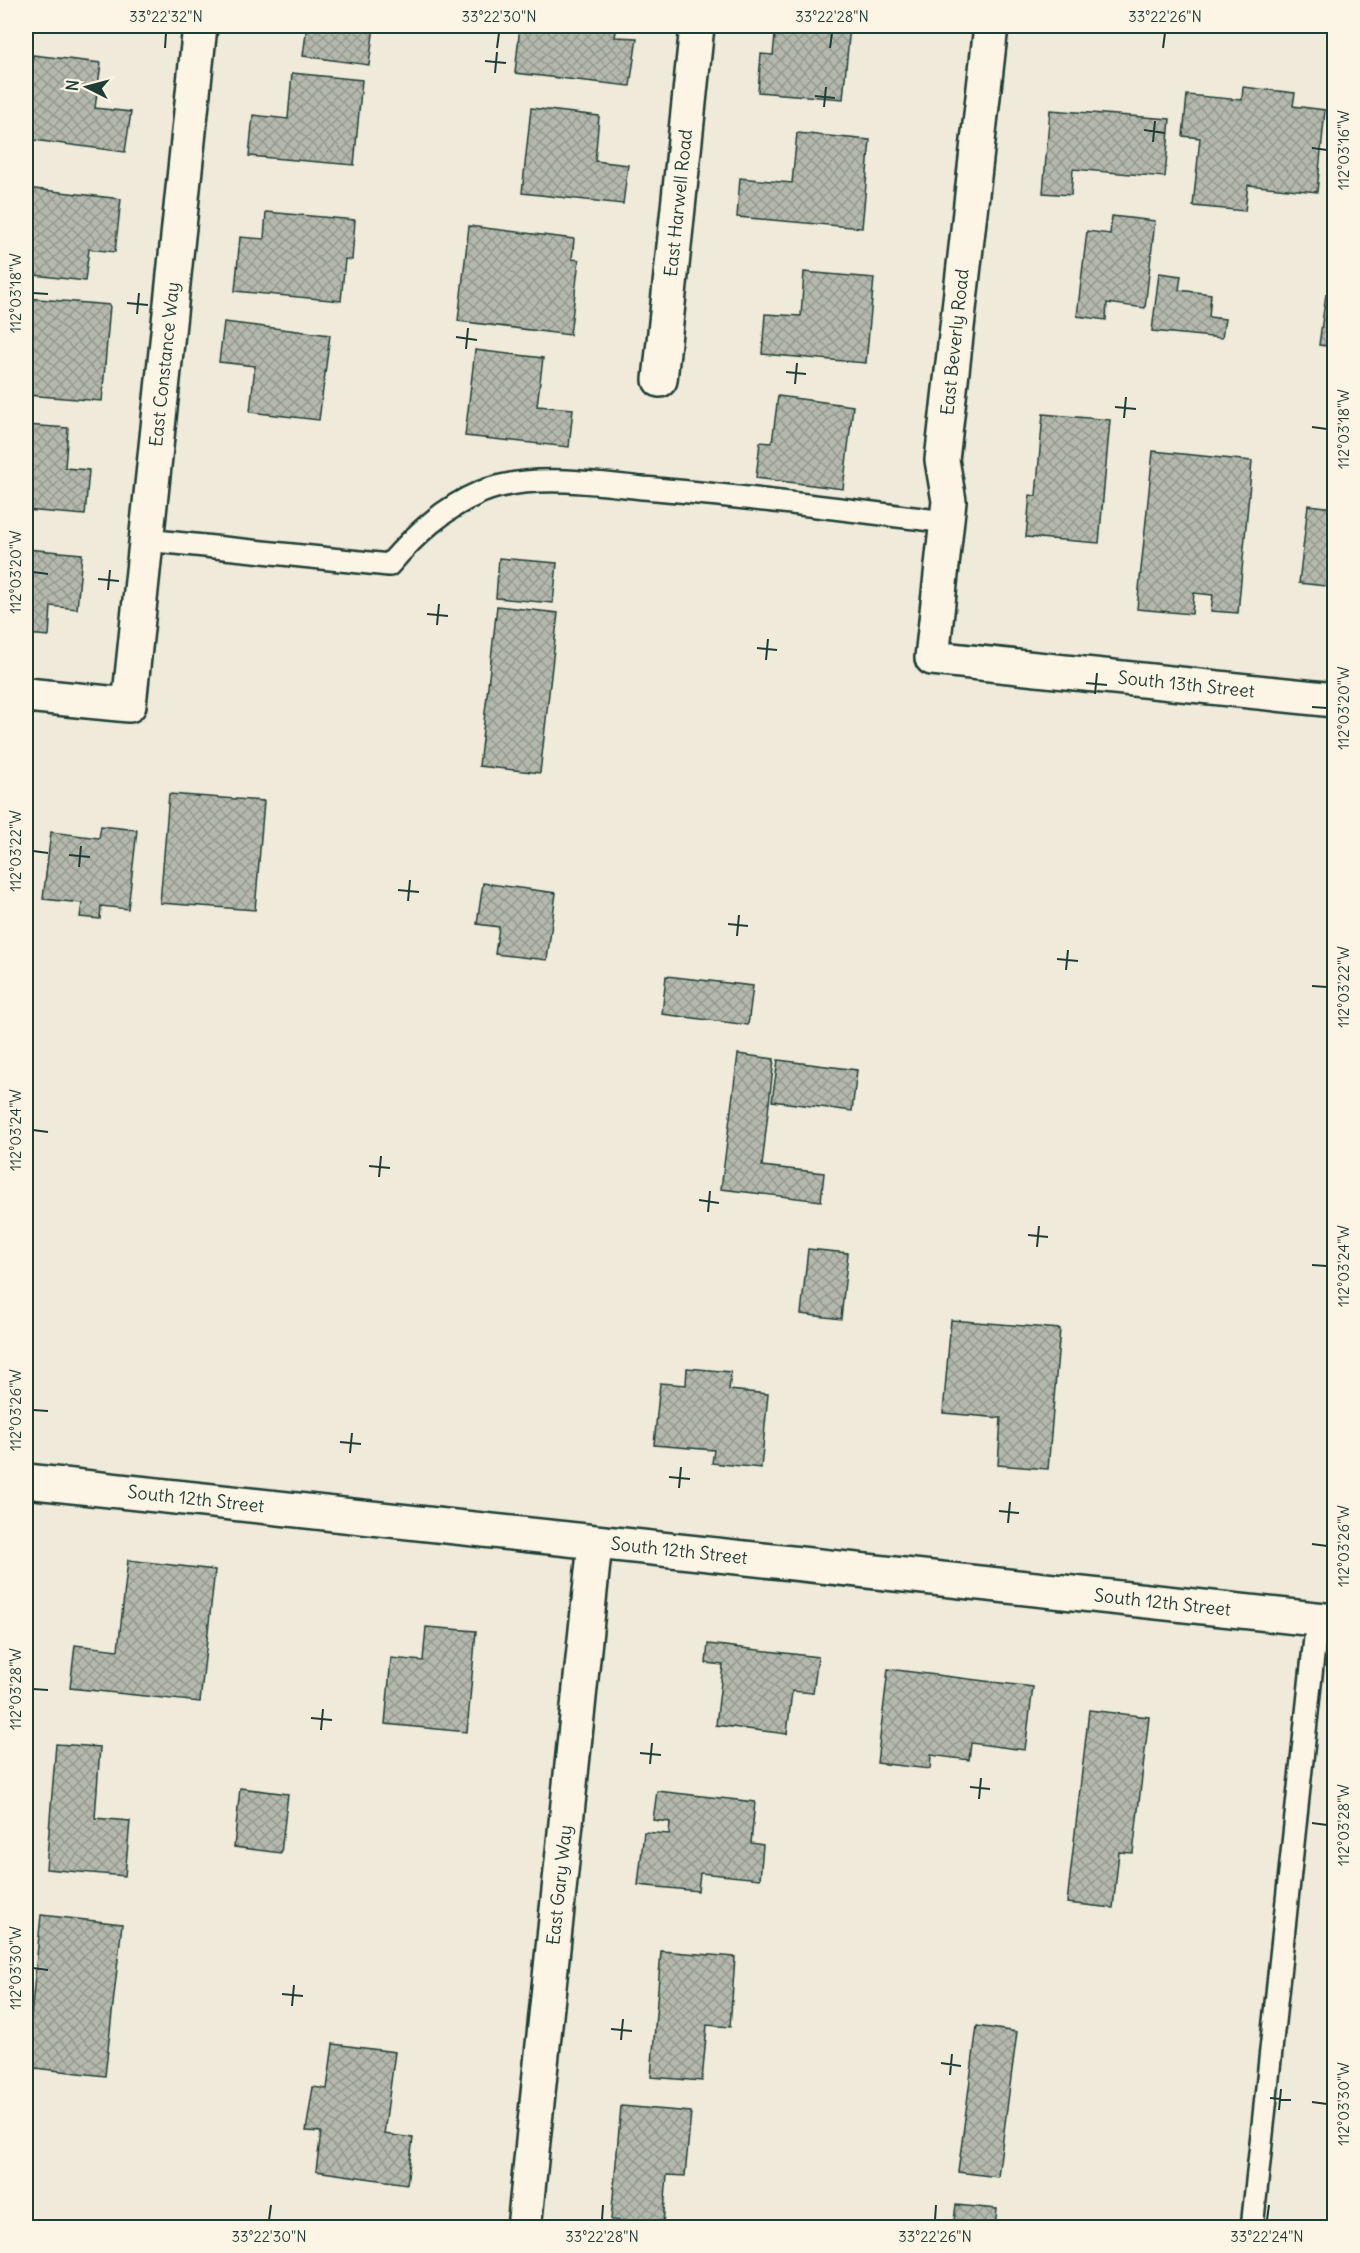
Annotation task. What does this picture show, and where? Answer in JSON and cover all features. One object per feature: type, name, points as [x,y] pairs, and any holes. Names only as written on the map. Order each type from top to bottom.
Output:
[{"type":"street","name":"East Constance Way","points":[[26,695],[129,705],[200,26]]},
{"type":"street","name":"East Harwell Road","points":[[660,380],[697,26]]},
{"type":"street","name":"East Beverly Road","points":[[932,658],[949,501],[942,460],[991,26]]},
{"type":"street","name":"South 13th Street","points":[[932,658],[1335,700]]},
{"type":"street","name":"South 12th Street","points":[[26,1481],[1326,1620]]},
{"type":"street","name":"East Gary Way","points":[[524,2228],[595,1543]]},
{"type":"lane","points":[[146,540],[389,565],[435,517],[481,492],[521,482],[582,482],[685,491],[947,522]]},
{"type":"lane","points":[[1252,2228],[1326,1620]]},
{"type":"building","points":[[307,26],[374,26],[369,65],[303,56]]},
{"type":"building","points":[[520,26],[617,26],[615,37],[637,38],[630,86],[515,73]]},
{"type":"building","points":[[776,26],[850,26],[843,99],[758,92],[761,54],[773,55]]},
{"type":"building","points":[[33,55],[101,63],[95,108],[131,112],[125,152],[26,139],[26,115]]},
{"type":"building","points":[[292,73],[362,80],[354,165],[249,156],[253,115],[288,119]]},
{"type":"building","points":[[1243,87],[1295,93],[1293,106],[1325,110],[1317,192],[1248,185],[1245,211],[1193,206],[1200,138],[1183,136],[1187,95],[1242,100]]},
{"type":"building","points":[[531,108],[599,116],[595,161],[628,165],[623,204],[522,193]]},
{"type":"building","points":[[1050,110],[1170,119],[1165,177],[1073,169],[1071,195],[1043,193]]},
{"type":"building","points":[[797,133],[870,140],[862,228],[737,217],[740,178],[792,183]]},
{"type":"building","points":[[26,188],[121,199],[115,252],[89,249],[85,281],[26,274]]},
{"type":"building","points":[[266,212],[355,220],[352,260],[345,259],[341,301],[235,291],[240,237],[264,239]]},
{"type":"building","points":[[1112,216],[1155,221],[1145,308],[1107,303],[1106,320],[1077,316],[1087,231],[1110,234]]},
{"type":"building","points":[[469,226],[574,239],[572,259],[579,260],[570,335],[458,321]]},
{"type":"building","points":[[804,272],[874,278],[866,363],[762,354],[765,314],[801,316]]},
{"type":"building","points":[[1159,273],[1181,276],[1179,290],[1211,294],[1209,317],[1225,319],[1222,338],[1152,331]]},
{"type":"building","points":[[1326,294],[1334,295],[1334,347],[1319,345]]},
{"type":"building","points":[[26,298],[110,305],[102,401],[26,395]]},
{"type":"building","points":[[224,322],[330,335],[319,420],[250,412],[255,366],[219,362]]},
{"type":"building","points":[[475,350],[543,358],[537,406],[573,409],[569,447],[465,436]]},
{"type":"building","points":[[778,396],[853,406],[843,489],[756,478],[760,442],[772,443]]},
{"type":"building","points":[[1043,414],[1110,420],[1099,543],[1026,537],[1030,495],[1036,496]]},
{"type":"building","points":[[26,425],[68,428],[65,468],[89,470],[85,515],[26,510]]},
{"type":"building","points":[[1153,451],[1252,461],[1238,613],[1211,611],[1213,595],[1194,593],[1192,614],[1137,609]]},
{"type":"building","points":[[1308,505],[1334,508],[1334,587],[1299,583]]},
{"type":"building","points":[[26,549],[82,554],[77,609],[51,606],[49,636],[26,634]]},
{"type":"building","points":[[499,558],[557,563],[553,603],[496,598]]},
{"type":"building","points":[[497,606],[558,613],[540,773],[479,766]]},
{"type":"building","points":[[169,794],[264,801],[255,910],[160,903]]},
{"type":"building","points":[[101,826],[137,830],[128,909],[101,906],[100,919],[80,917],[82,903],[43,899],[51,832],[99,838]]},
{"type":"building","points":[[483,883],[556,893],[547,960],[495,954],[499,927],[477,924]]},
{"type":"building","points":[[666,976],[753,986],[748,1025],[662,1014]]},
{"type":"building","points":[[738,1054],[774,1059],[762,1166],[824,1173],[821,1201],[721,1189]]},
{"type":"building","points":[[778,1060],[857,1070],[852,1111],[772,1101]]},
{"type":"building","points":[[808,1249],[848,1253],[841,1319],[801,1314]]},
{"type":"building","points":[[951,1320],[1060,1329],[1048,1469],[998,1465],[1001,1418],[943,1413]]},
{"type":"building","points":[[687,1368],[731,1372],[729,1390],[768,1394],[761,1468],[712,1463],[714,1450],[654,1445],[660,1383],[686,1385]]},
{"type":"building","points":[[128,1560],[215,1570],[200,1702],[70,1688],[75,1645],[118,1650]]},
{"type":"building","points":[[426,1627],[476,1631],[467,1732],[385,1724],[391,1658],[423,1661]]},
{"type":"building","points":[[708,1644],[818,1657],[813,1693],[792,1691],[787,1734],[716,1725],[723,1665],[706,1663]]},
{"type":"building","points":[[888,1669],[1033,1687],[1025,1750],[971,1743],[969,1760],[931,1755],[930,1769],[877,1763]]},
{"type":"building","points":[[1089,1710],[1149,1717],[1133,1853],[1119,1852],[1113,1908],[1067,1903]]},
{"type":"building","points":[[56,1744],[100,1747],[95,1818],[130,1821],[125,1876],[46,1869]]},
{"type":"building","points":[[240,1788],[288,1794],[281,1853],[234,1847]]},
{"type":"building","points":[[657,1791],[755,1802],[751,1843],[763,1845],[760,1879],[700,1873],[698,1891],[638,1885],[644,1832],[669,1834],[670,1822],[653,1820]]},
{"type":"building","points":[[41,1915],[122,1924],[105,2076],[26,2067]]},
{"type":"building","points":[[661,1951],[735,1957],[730,2027],[707,2025],[702,2081],[651,2077]]},
{"type":"building","points":[[977,2026],[1017,2032],[998,2177],[958,2172]]},
{"type":"building","points":[[333,2044],[395,2052],[384,2134],[413,2138],[407,2184],[316,2171],[321,2132],[306,2131],[313,2087],[327,2089]]},
{"type":"building","points":[[621,2106],[691,2112],[685,2176],[667,2175],[663,2224],[611,2220]]},
{"type":"building","points":[[956,2205],[997,2209],[995,2228],[953,2228]]}]
